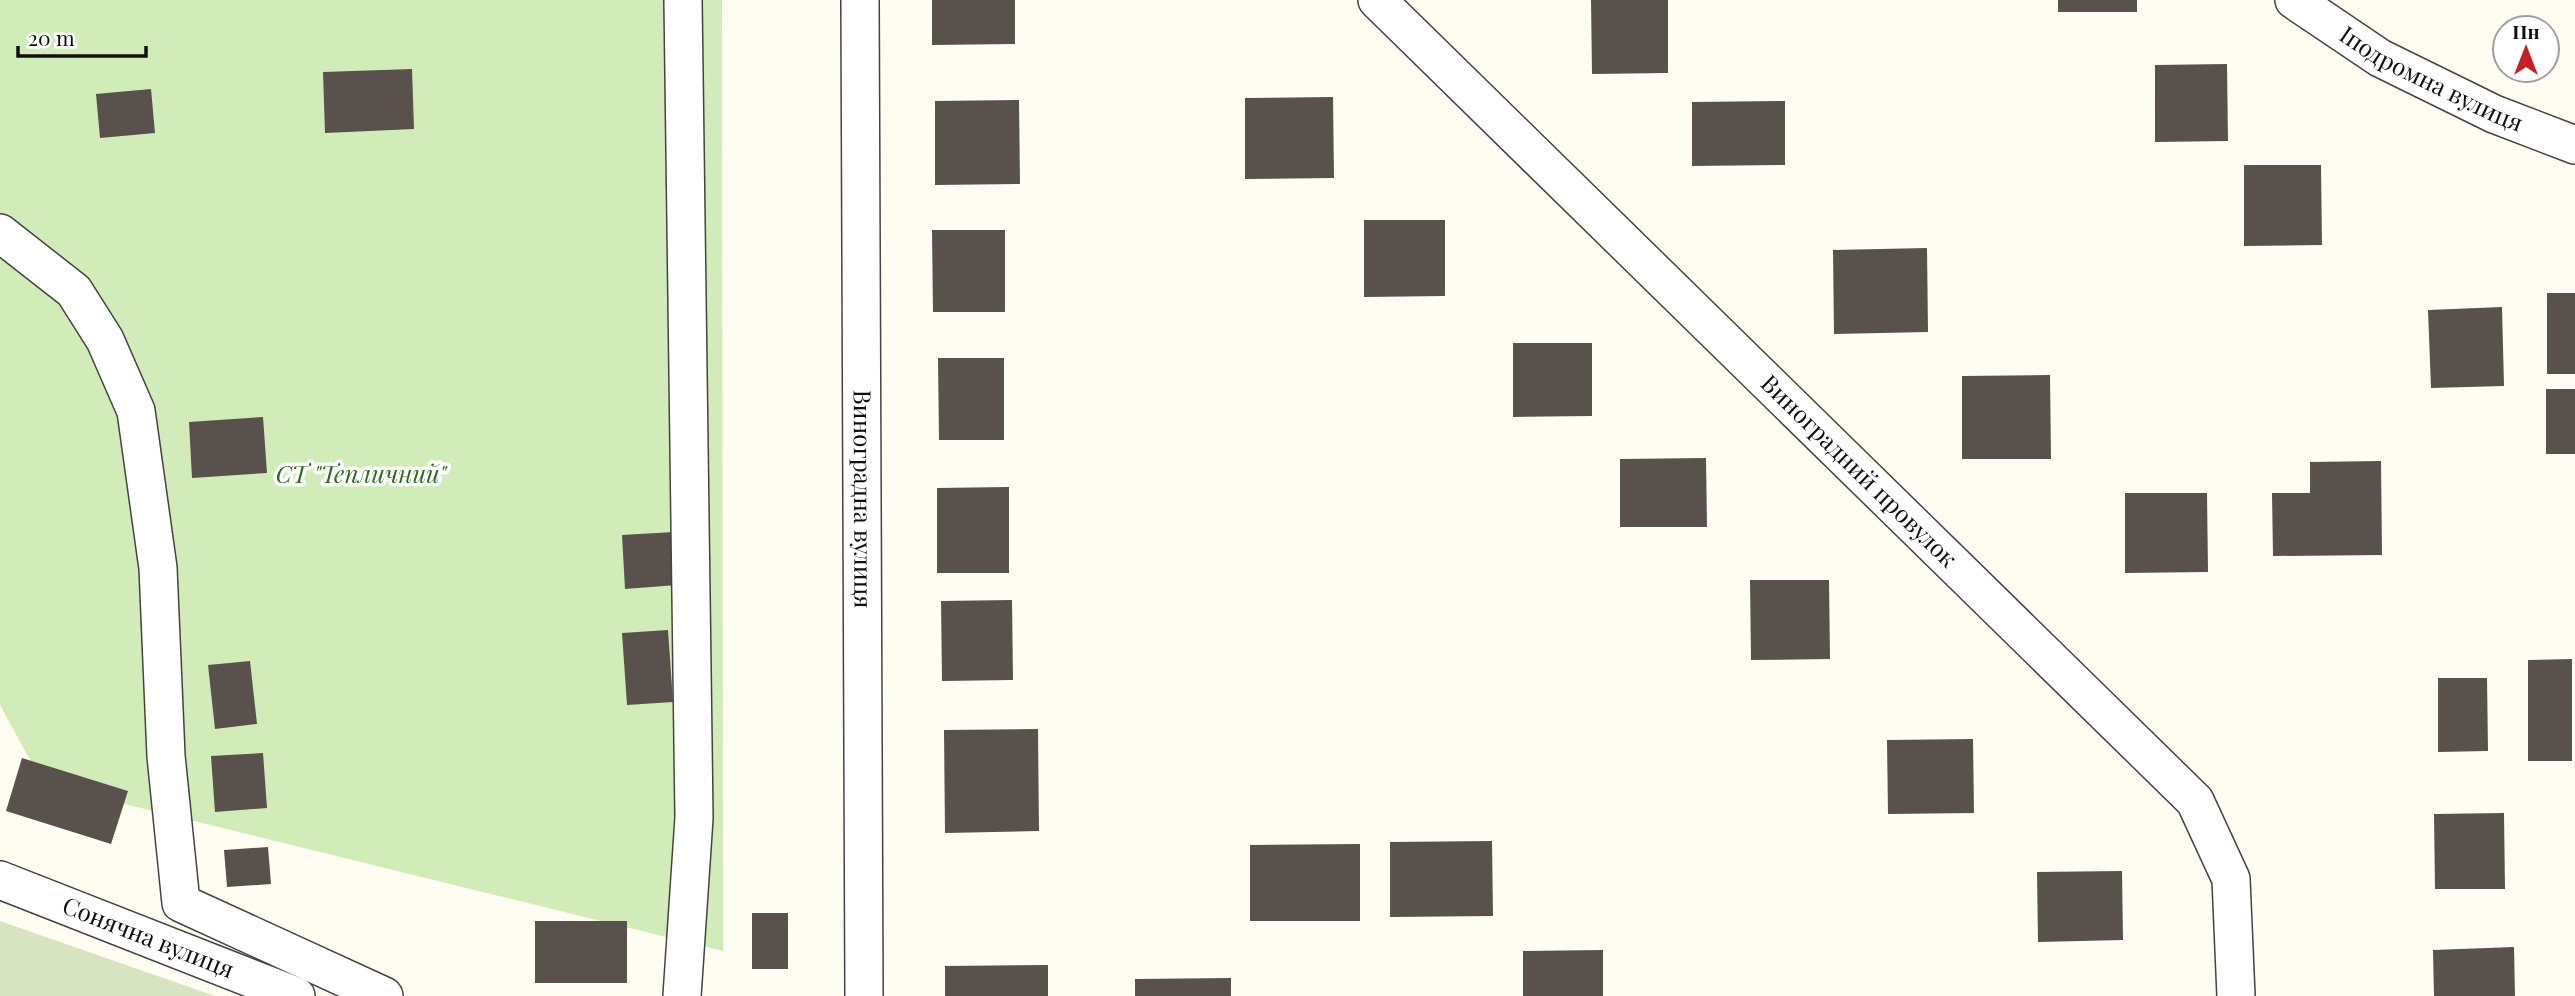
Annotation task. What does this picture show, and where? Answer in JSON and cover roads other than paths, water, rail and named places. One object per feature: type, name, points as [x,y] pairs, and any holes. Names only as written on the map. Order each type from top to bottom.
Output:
[{"type":"street","points":[[682,996],[694,818],[683,0]]},
{"type":"street","name":"Виноградна вулиця","points":[[860,0],[863,996]]},
{"type":"street","name":"Виноградний провулок","points":[[1377,0],[2195,801],[2231,879],[2236,996]]},
{"type":"street","name":"Іподромна вулиця","points":[[2294,0],[2380,58],[2494,114],[2575,145]]},
{"type":"street","points":[[0,233],[74,291],[105,340],[136,411],[158,568],[166,756],[181,903],[384,996]]},
{"type":"street","name":"Сонячна вулиця","points":[[0,880],[296,996]]},
{"type":"park label","name":"СТ \"Тепличний\"","points":[[361,475]]}]
